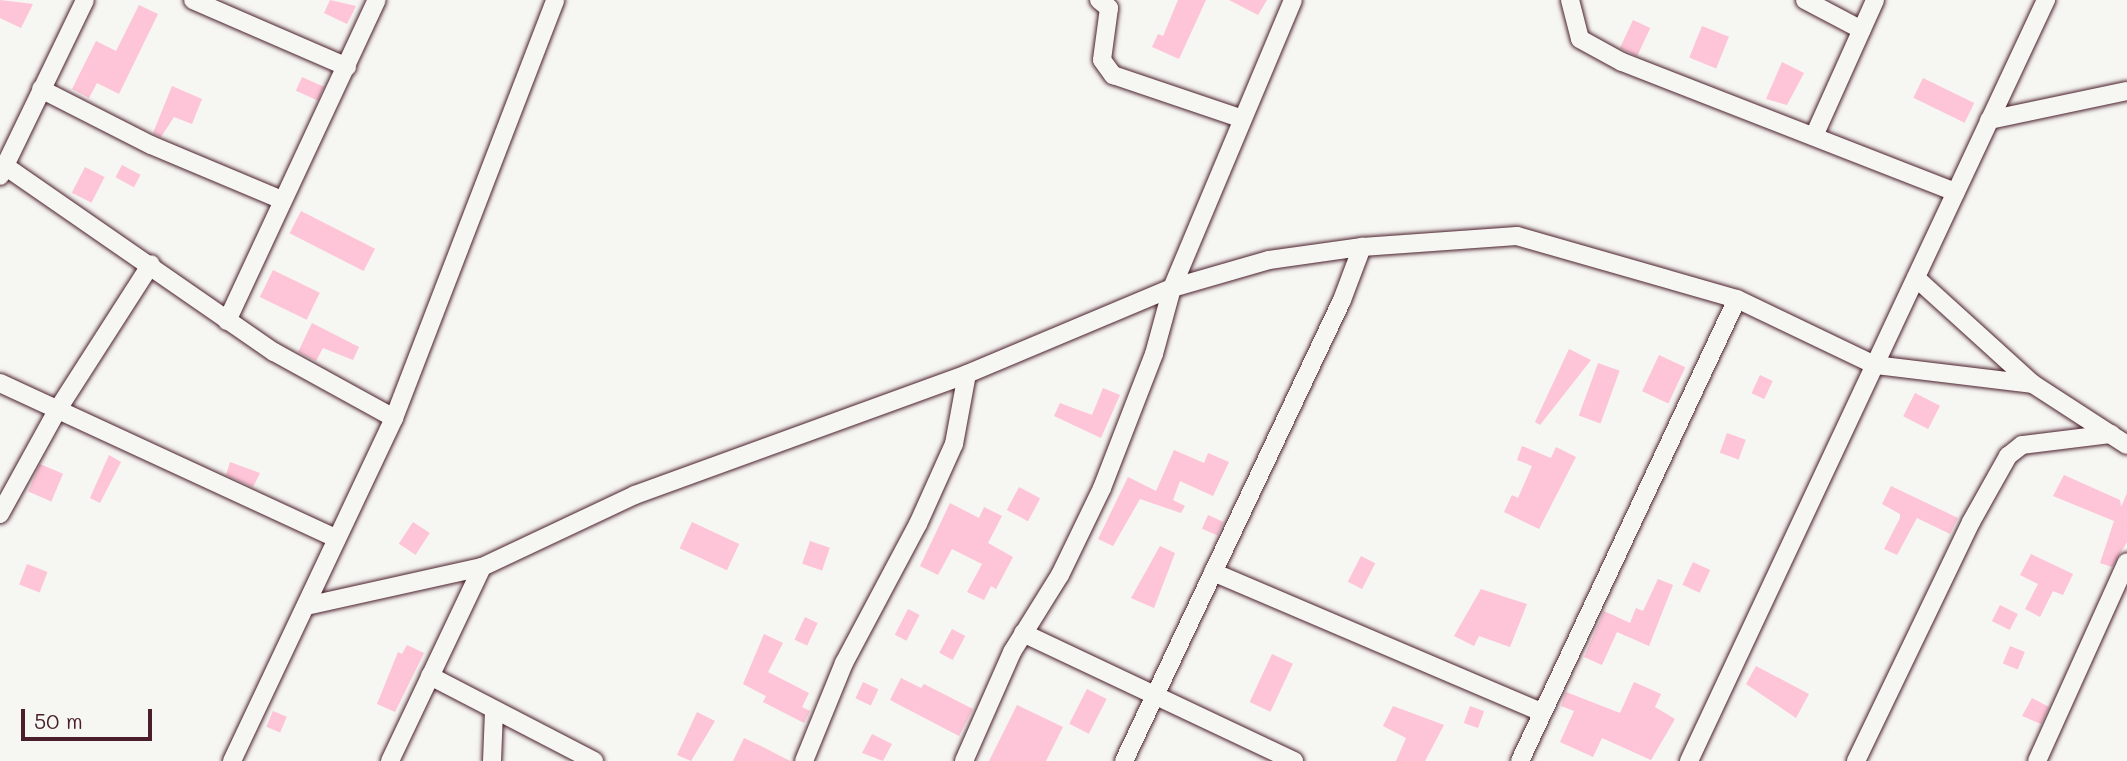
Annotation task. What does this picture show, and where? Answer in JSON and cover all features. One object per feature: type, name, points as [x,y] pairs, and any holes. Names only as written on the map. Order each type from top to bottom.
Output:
[{"type":"street","points":[[85,0],[2,171],[151,264],[227,321],[297,366],[394,418]]},
{"type":"street","points":[[194,0],[347,67]]},
{"type":"street","points":[[227,321],[377,0]]},
{"type":"street","points":[[964,761],[1023,633],[1059,575],[1102,488],[1154,354],[1171,288],[1240,118],[1293,0]]},
{"type":"street","points":[[1570,0],[1580,39],[1622,62],[1956,192]]},
{"type":"street","points":[[1805,0],[1862,30]]},
{"type":"street","points":[[1814,136],[1875,0]]},
{"type":"street","points":[[1689,761],[2046,0]]},
{"type":"street","points":[[232,761],[394,418],[547,2]]},
{"type":"street","points":[[1107,3],[1102,60],[1113,75],[1240,118]]},
{"type":"street","points":[[41,89],[151,145],[282,200]]},
{"type":"street","points":[[1990,120],[2127,91]]},
{"type":"street","points":[[306,607],[482,567],[635,495],[967,374],[1171,288],[1269,260],[1362,247],[1517,236],[1737,299],[1875,365],[2034,384]]},
{"type":"street","points":[[1125,761],[1362,247]]},
{"type":"street","points":[[0,514],[58,409],[151,264]]},
{"type":"street","points":[[1916,278],[2034,384],[2127,445]]},
{"type":"street","points":[[1520,761],[1737,299]]},
{"type":"street","points":[[804,761],[844,663],[918,524],[954,444],[967,374]]},
{"type":"street","points":[[0,383],[337,539]]},
{"type":"street","points":[[1856,761],[1971,522],[2008,456],[2022,445],[2111,434]]},
{"type":"street","points":[[2037,761],[2127,562]]},
{"type":"street","points":[[390,761],[482,567]]},
{"type":"street","points":[[1213,572],[1542,712]]},
{"type":"street","points":[[1023,633],[1294,761]]},
{"type":"street","points":[[430,676],[494,712],[594,761]]},
{"type":"street","points":[[492,761],[494,712]]},
{"type":"building","points":[[0,0],[33,4],[21,28],[0,18]]},
{"type":"building","points":[[330,0],[356,6],[347,24],[324,13]]},
{"type":"building","points":[[1178,0],[1206,0],[1179,59],[1152,47],[1158,34],[1163,36]]},
{"type":"building","points":[[1229,0],[1267,0],[1258,15]]},
{"type":"building","points":[[139,5],[158,14],[119,94],[97,83],[89,98],[72,89],[96,41],[116,51]]},
{"type":"building","points":[[1633,20],[1650,28],[1637,56],[1620,48]]},
{"type":"building","points":[[1702,26],[1729,37],[1716,68],[1689,58]]},
{"type":"building","points":[[1782,62],[1804,73],[1787,105],[1766,99]]},
{"type":"building","points":[[302,77],[324,87],[318,100],[296,91]]},
{"type":"building","points":[[1923,78],[1974,103],[1965,123],[1913,98]]},
{"type":"building","points":[[172,86],[202,99],[192,124],[174,117],[161,137],[153,133]]},
{"type":"building","points":[[122,165],[141,175],[134,187],[115,177]]},
{"type":"building","points":[[85,167],[105,177],[91,203],[72,193]]},
{"type":"building","points":[[301,211],[375,249],[364,271],[290,233]]},
{"type":"building","points":[[273,270],[320,293],[307,320],[260,297]]},
{"type":"building","points":[[312,323],[359,347],[353,360],[323,348],[316,361],[298,352]]},
{"type":"building","points":[[1569,349],[1591,360],[1540,425],[1535,422]]},
{"type":"building","points":[[1659,355],[1685,367],[1668,404],[1642,391]]},
{"type":"building","points":[[1598,363],[1620,371],[1600,423],[1579,416]]},
{"type":"building","points":[[1760,375],[1773,381],[1764,399],[1752,393]]},
{"type":"building","points":[[1103,388],[1120,395],[1101,438],[1054,416],[1060,403],[1092,415]]},
{"type":"building","points":[[1915,393],[1940,406],[1928,429],[1903,416]]},
{"type":"building","points":[[1727,433],[1746,440],[1739,460],[1720,453]]},
{"type":"building","points":[[1522,446],[1551,458],[1556,447],[1576,457],[1539,529],[1504,512],[1512,495],[1518,498],[1532,466],[1517,460]]},
{"type":"building","points":[[1174,450],[1204,463],[1208,453],[1229,462],[1213,496],[1180,481],[1173,500],[1185,506],[1181,513],[1140,499],[1113,546],[1098,539],[1128,477],[1156,491]]},
{"type":"building","points":[[109,455],[121,462],[100,503],[90,498]]},
{"type":"building","points":[[230,462],[260,473],[253,487],[226,475]]},
{"type":"building","points":[[40,464],[63,474],[51,501],[28,492]]},
{"type":"building","points":[[2064,475],[2120,500],[2121,507],[2127,493],[2127,542],[2112,567],[2100,563],[2114,521],[2053,496]]},
{"type":"building","points":[[1891,486],[1958,518],[1950,534],[1917,518],[1897,555],[1884,549],[1900,518],[1900,514],[1882,504]]},
{"type":"building","points":[[1019,487],[1040,498],[1028,521],[1007,510]]},
{"type":"building","points":[[950,503],[979,518],[984,507],[1002,516],[988,543],[1013,557],[996,589],[991,586],[984,600],[967,592],[982,564],[952,549],[938,575],[920,566]]},
{"type":"building","points":[[1208,515],[1224,522],[1217,536],[1202,529]]},
{"type":"building","points":[[413,522],[430,533],[416,555],[399,544]]},
{"type":"building","points":[[692,522],[739,544],[727,570],[680,548]]},
{"type":"building","points":[[810,541],[830,548],[822,571],[802,564]]},
{"type":"building","points":[[1160,546],[1175,553],[1154,608],[1131,598]]},
{"type":"building","points":[[2031,554],[2073,574],[2063,595],[2053,591],[2040,617],[2025,609],[2038,584],[2020,575]]},
{"type":"building","points":[[1361,556],[1375,563],[1362,589],[1348,582]]},
{"type":"building","points":[[1693,562],[1710,570],[1700,593],[1682,585]]},
{"type":"building","points":[[27,564],[48,572],[40,592],[19,585]]},
{"type":"building","points":[[1658,579],[1673,585],[1649,646],[1617,632],[1602,665],[1584,657],[1604,611],[1630,623],[1636,608],[1643,611]]},
{"type":"building","points":[[1481,589],[1527,604],[1510,647],[1479,636],[1474,646],[1454,636]]},
{"type":"building","points":[[2000,605],[2018,614],[2010,630],[1992,621]]},
{"type":"building","points":[[908,609],[920,615],[906,641],[895,635]]},
{"type":"building","points":[[805,617],[818,623],[807,646],[794,640]]},
{"type":"building","points":[[952,629],[965,636],[953,660],[939,653]]},
{"type":"building","points":[[764,634],[783,643],[768,672],[809,693],[802,707],[810,711],[804,723],[763,702],[766,696],[743,684]]},
{"type":"building","points":[[407,645],[424,653],[395,712],[377,704],[398,652],[402,654]]},
{"type":"building","points":[[2010,646],[2025,652],[2018,670],[2003,664]]},
{"type":"building","points":[[1272,654],[1293,664],[1270,712],[1250,702]]},
{"type":"building","points":[[1756,666],[1809,694],[1796,718],[1746,684]]},
{"type":"building","points":[[901,678],[921,688],[924,684],[973,709],[959,736],[890,700]]},
{"type":"building","points":[[863,682],[878,689],[871,705],[855,698]]},
{"type":"building","points":[[1634,682],[1661,694],[1655,707],[1675,719],[1651,760],[1602,738],[1593,757],[1560,742],[1574,711],[1561,706],[1566,692],[1620,713]]},
{"type":"building","points":[[1087,689],[1107,699],[1089,734],[1069,724]]},
{"type":"building","points":[[2032,698],[2049,707],[2041,724],[2022,716]]},
{"type":"building","points":[[1017,705],[1063,727],[1046,761],[989,761]]},
{"type":"building","points":[[1393,706],[1444,725],[1425,761],[1396,761],[1406,738],[1383,726]]},
{"type":"building","points":[[1470,706],[1484,711],[1478,728],[1464,723]]},
{"type":"building","points":[[273,711],[287,717],[280,733],[266,727]]},
{"type":"building","points":[[697,712],[715,721],[691,761],[677,755]]},
{"type":"building","points":[[872,734],[892,744],[883,761],[862,753]]},
{"type":"building","points":[[744,738],[763,747],[790,761],[733,761]]}]
